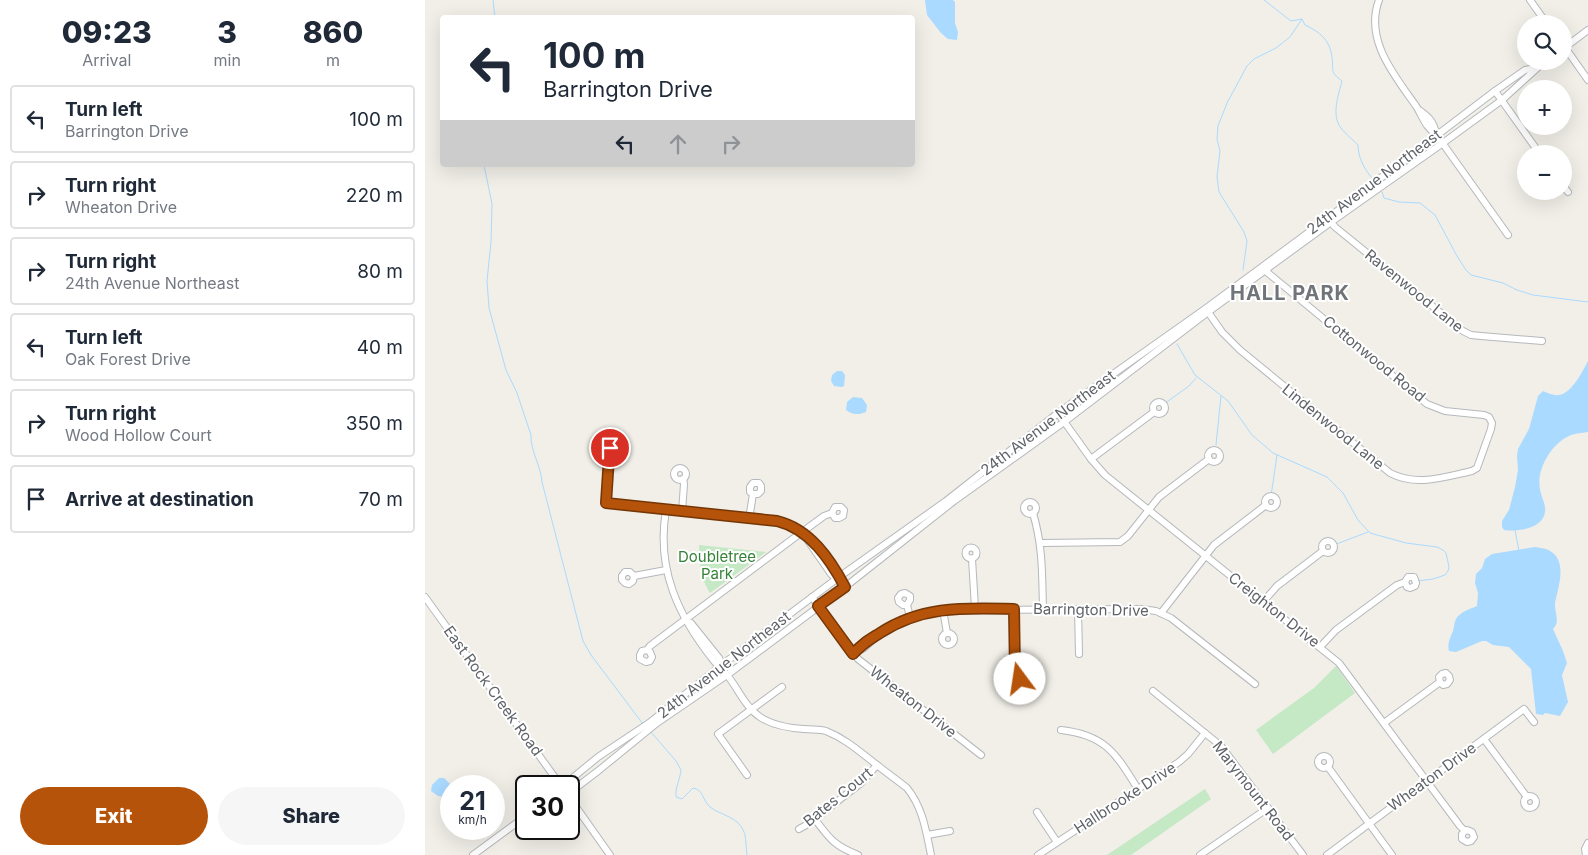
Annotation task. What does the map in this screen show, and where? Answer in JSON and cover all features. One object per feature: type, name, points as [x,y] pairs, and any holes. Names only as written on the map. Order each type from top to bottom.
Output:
[{"type":"street","points":[[1379,0],[1375,19],[1377,33],[1381,48],[1393,75],[1418,110],[1426,114],[1435,125],[1436,134],[1509,235]]},
{"type":"street","points":[[1530,0],[1541,15]]},
{"type":"street","points":[[1572,41],[1588,30]]},
{"type":"street","points":[[1572,58],[1588,80]]},
{"type":"street","name":"24th Avenue Northeast","points":[[577,775],[599,758],[727,675],[845,587],[954,501],[1064,422],[1207,311],[1329,220],[1436,134],[1525,70]]},
{"type":"street","name":"24th Avenue Northeast","points":[[1329,220],[1443,144],[1502,100],[1535,70]]},
{"type":"street","points":[[1495,90],[1534,145]]},
{"type":"street","name":"Ravenwood Lane","points":[[1329,220],[1335,227],[1463,331],[1471,335],[1541,341]]},
{"type":"street","name":"Cottonwood Road","points":[[1263,269],[1427,404],[1445,411],[1487,416],[1491,420],[1492,425],[1481,457]]},
{"type":"street","name":"24th Avenue Northeast","points":[[656,721],[721,666],[812,597],[946,501],[1058,413],[1207,311]]},
{"type":"street","name":"Lindenwood Lane","points":[[1207,311],[1222,332],[1240,350],[1391,473],[1400,478],[1411,481],[1429,480],[1472,471],[1477,468],[1481,457]]},
{"type":"street","points":[[1091,459],[1155,412]]},
{"type":"street","name":"Creighton Drive","points":[[1058,413],[1105,475],[1320,647],[1345,670],[1465,831]]},
{"type":"street","points":[[608,450],[606,503],[785,523],[811,539],[836,570],[838,578],[845,587]]},
{"type":"street","points":[[1041,543],[1120,542],[1128,536],[1164,493],[1209,459]]},
{"type":"street","points":[[682,512],[683,479]]},
{"type":"street","points":[[749,518],[753,494]]},
{"type":"street","points":[[1161,613],[1219,541],[1266,505]]},
{"type":"street","points":[[666,510],[664,544],[666,570],[674,595],[687,619],[719,658],[721,666],[751,709],[760,718],[778,725],[824,730],[845,740],[907,788],[921,810],[931,855]]},
{"type":"street","points":[[647,650],[802,532],[824,516],[832,513]]},
{"type":"street","points":[[1033,513],[1043,559],[1043,609]]},
{"type":"street","points":[[1263,602],[1277,586],[1323,551]]},
{"type":"street","points":[[972,559],[975,608]]},
{"type":"street","points":[[633,576],[666,570]]},
{"type":"street","points":[[1320,647],[1335,630],[1397,585],[1405,582]]},
{"type":"street","name":"East Rock Creek Road","points":[[425,597],[553,775]]},
{"type":"street","name":"Wheaton Drive","points":[[812,597],[853,654],[863,664],[981,755]]},
{"type":"street","points":[[907,605],[911,617]]},
{"type":"street","name":"Barrington Drive","points":[[853,654],[864,648],[877,635],[911,617],[943,610],[975,608],[1129,608],[1161,613],[1184,627],[1255,684]]},
{"type":"street","points":[[1014,609],[1015,671]]},
{"type":"street","points":[[1078,609],[1079,654]]},
{"type":"street","points":[[943,610],[947,634]]},
{"type":"street","points":[[1384,723],[1439,682]]},
{"type":"street","points":[[747,775],[718,734],[781,687]]},
{"type":"street","name":"Marymount Road","points":[[1153,691],[1225,751],[1303,855]]},
{"type":"street","name":"Wheaton Drive","points":[[1327,855],[1524,709],[1534,722]]},
{"type":"street","name":"24th Avenue Northeast","points":[[580,785],[645,729]]},
{"type":"street","points":[[1061,730],[1090,736],[1103,744],[1115,754],[1138,789]]},
{"type":"street","name":"Hallbrooke Drive","points":[[1038,855],[1185,758],[1205,733]]},
{"type":"street","points":[[1484,739],[1527,797]]},
{"type":"street","name":"Bates Court","points":[[799,828],[861,783],[877,765]]},
{"type":"street","points":[[1327,767],[1392,855]]},
{"type":"street","points":[[1201,855],[1268,808]]},
{"type":"street","points":[[1037,812],[1057,842]]},
{"type":"street","points":[[580,813],[609,855]]},
{"type":"street","points":[[815,818],[832,842],[858,855]]},
{"type":"street","points":[[473,855],[515,824]]},
{"type":"street","points":[[927,834],[949,831]]},
{"type":"green space","name":"Doubletree Park","points":[[699,545],[766,552],[710,593],[702,576]]},
{"type":"green space","points":[[1336,666],[1355,693],[1273,754],[1256,730],[1314,688]]},
{"type":"green space","points":[[1205,789],[1211,799],[1131,855],[1107,855]]},
{"type":"water","points":[[925,0],[953,0],[955,2],[957,40],[948,39],[941,33],[927,15]]},
{"type":"water","points":[[1588,361],[1588,432],[1574,434],[1562,440],[1546,458],[1539,482],[1545,506],[1543,518],[1534,526],[1522,530],[1504,530],[1502,521],[1509,510],[1518,470],[1518,449],[1529,429],[1538,396],[1543,391],[1557,395],[1568,391]]},
{"type":"water","points":[[837,371],[842,371],[845,375],[844,386],[842,387],[834,386],[831,381],[832,375]]},
{"type":"water","points":[[853,397],[862,398],[867,405],[866,412],[856,414],[846,410],[847,402]]},
{"type":"water","points":[[1535,547],[1547,549],[1556,555],[1559,561],[1560,575],[1555,603],[1557,623],[1553,629],[1567,663],[1562,675],[1568,702],[1560,716],[1545,713],[1543,715],[1536,714],[1531,669],[1509,647],[1493,645],[1482,641],[1456,652],[1449,651],[1448,648],[1456,619],[1477,606],[1476,574],[1482,568],[1485,559],[1492,554]]},
{"type":"water","points":[[440,778],[440,796],[431,791],[432,785]]},
{"type":"waterway","points":[[493,0],[495,15]]},
{"type":"waterway","points":[[1264,0],[1291,21],[1302,19],[1305,25],[1320,34],[1327,41],[1331,51],[1334,73],[1342,81],[1337,103],[1337,120],[1343,130],[1358,145],[1362,163],[1372,178]]},
{"type":"waterway","points":[[1243,270],[1247,241],[1244,232],[1219,192],[1217,177],[1220,151],[1217,139],[1218,126],[1227,103],[1247,66],[1254,59],[1276,48],[1290,37],[1302,19]]},
{"type":"waterway","points":[[484,167],[492,204],[487,281],[489,308],[506,370],[517,393],[531,435],[532,446],[540,470],[583,641],[591,655],[643,724]]},
{"type":"waterway","points":[[1382,192],[1384,198],[1399,202],[1420,203],[1435,215],[1457,256],[1471,275],[1503,283],[1533,295],[1588,302]]},
{"type":"waterway","points":[[1177,344],[1195,375],[1228,401],[1252,435],[1273,453],[1327,477],[1343,493],[1358,520],[1370,533],[1406,543],[1437,547],[1443,550],[1446,553],[1449,567],[1445,575],[1417,581]]},
{"type":"waterway","points":[[1164,404],[1189,386],[1196,378]]},
{"type":"waterway","points":[[1216,445],[1221,396]]},
{"type":"waterway","points":[[1271,496],[1277,455]]},
{"type":"waterway","points":[[1515,530],[1519,551]]},
{"type":"waterway","points":[[1334,545],[1368,532]]},
{"type":"waterway","points":[[651,732],[676,761],[681,770],[676,797],[682,799],[693,788],[697,789],[710,807],[734,820],[742,827],[745,834],[747,855]]},
{"type":"district","name":"HALL PARK","points":[[1290,293]]},
{"type":"route","points":[[610,448],[608,450],[606,503],[777,521],[791,525],[811,539],[836,570],[845,587],[818,606],[853,654],[869,639],[903,620],[919,614],[975,608],[1014,609],[1015,671],[1020,674],[1020,679]]}]
